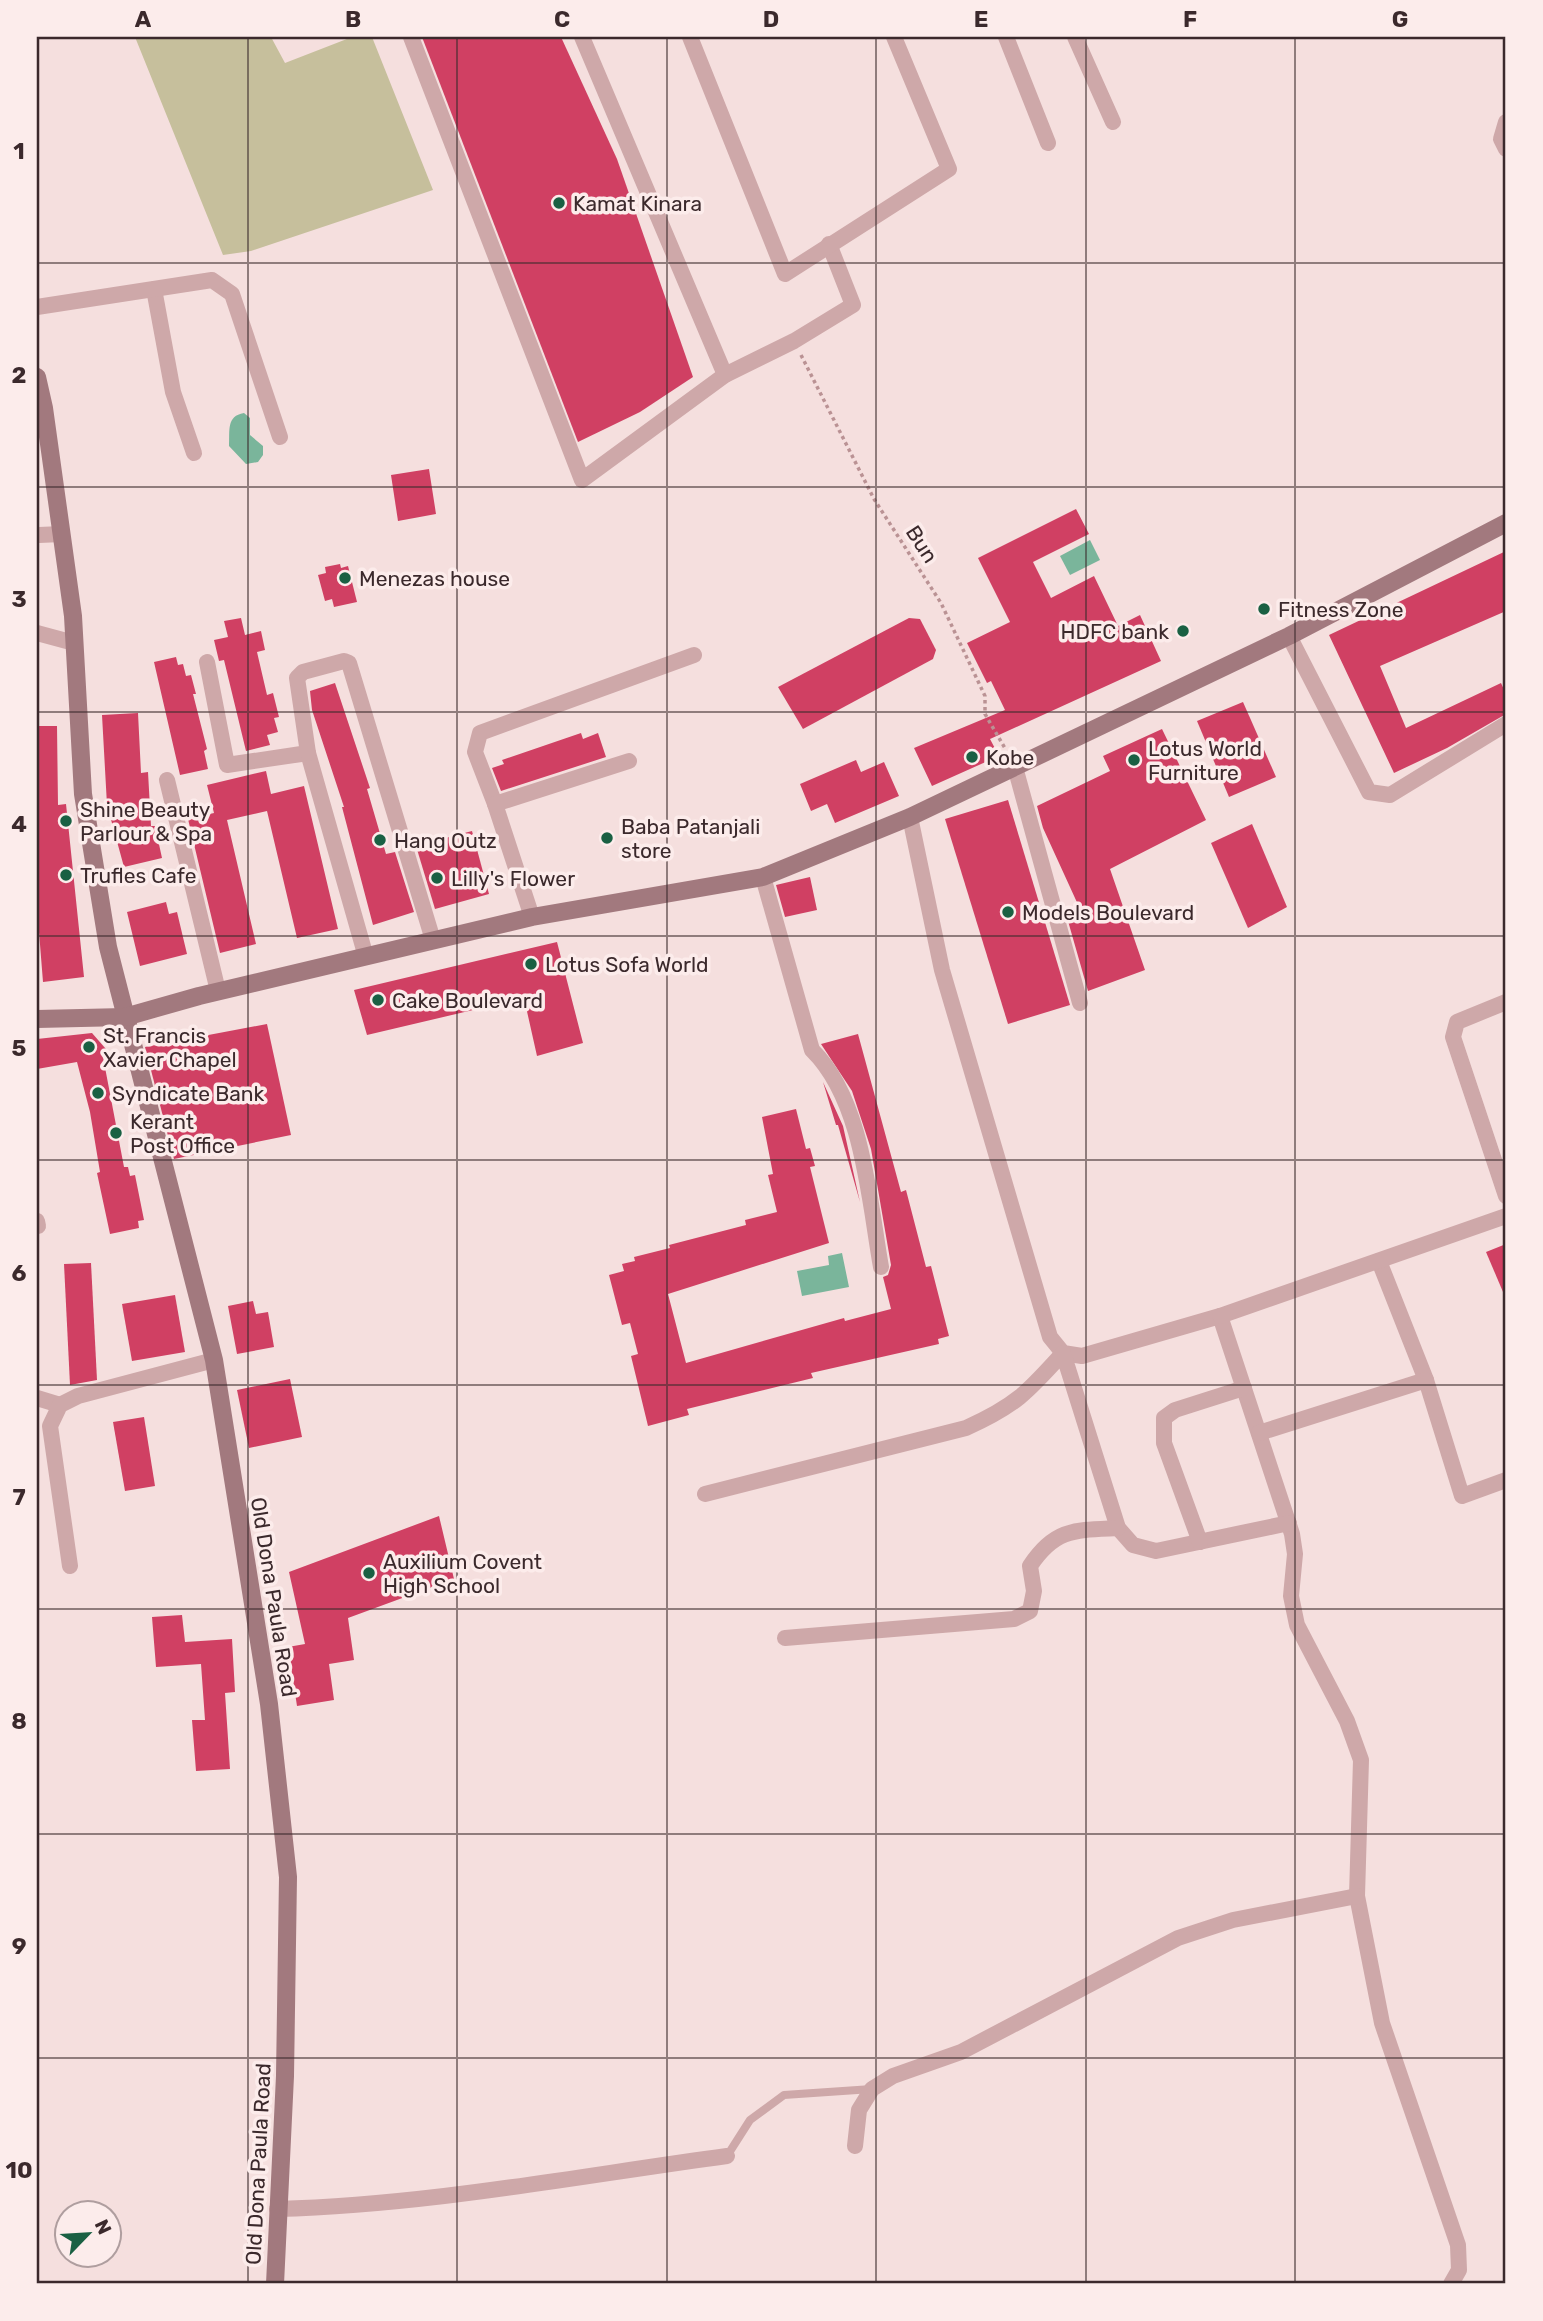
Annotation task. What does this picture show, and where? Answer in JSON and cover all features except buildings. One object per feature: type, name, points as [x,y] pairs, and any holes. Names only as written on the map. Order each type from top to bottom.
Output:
[{"type":"main road","name":"Old Dona Paula Road","points":[[37,377],[62,534],[74,643],[83,794],[108,947],[214,1360],[269,1704],[288,1877],[285,2076],[275,2284]]},
{"type":"main road","points":[[37,1018],[125,1017],[218,991],[532,917],[763,877],[910,817],[1289,636],[1506,523]]},
{"type":"street","points":[[411,37],[582,480],[725,375],[794,341],[853,305],[829,244]]},
{"type":"street","points":[[582,37],[725,375]]},
{"type":"street","points":[[690,37],[785,274],[948,169],[894,37]]},
{"type":"street","points":[[1006,37],[1048,143]]},
{"type":"street","points":[[1075,37],[1113,122]]},
{"type":"street","points":[[1506,122],[1501,139],[1506,149]]},
{"type":"street","points":[[37,307],[212,280],[232,294],[280,437]]},
{"type":"street","points":[[154,289],[173,392],[194,453]]},
{"type":"street","points":[[39,535],[62,534]]},
{"type":"street","points":[[37,632],[74,643]]},
{"type":"street","points":[[1289,636],[1368,792],[1390,794],[1506,724]]},
{"type":"street","points":[[532,917],[475,752],[480,733],[694,655]]},
{"type":"street","points":[[366,957],[308,753],[297,678],[303,672],[344,661],[349,663],[433,940]]},
{"type":"street","points":[[207,662],[227,765],[308,753]]},
{"type":"street","points":[[495,804],[629,761]]},
{"type":"street","points":[[1015,766],[1080,1003]]},
{"type":"street","points":[[167,780],[218,991]]},
{"type":"street","points":[[910,817],[942,970],[1050,1336],[1063,1353],[1118,1528],[1133,1545],[1156,1551],[1289,1523]]},
{"type":"street","points":[[763,877],[812,1050],[827,1065],[842,1093],[860,1153],[881,1267]]},
{"type":"street","points":[[1506,1002],[1457,1023],[1453,1037],[1506,1196]]},
{"type":"street","points":[[1063,1353],[1082,1356],[1220,1316],[1506,1216]]},
{"type":"street","points":[[1379,1261],[1426,1380],[1462,1496],[1506,1481]]},
{"type":"street","points":[[1220,1316],[1289,1523],[1295,1554],[1291,1596],[1297,1625],[1347,1721],[1361,1760],[1357,1896],[1382,2023],[1458,2245],[1459,2270],[1451,2284]]},
{"type":"street","points":[[705,1494],[966,1427],[1005,1410],[1030,1390],[1063,1353]]},
{"type":"street","points":[[70,1566],[50,1426],[60,1405],[78,1396],[214,1360]]},
{"type":"street","points":[[1259,1433],[1426,1380]]},
{"type":"street","points":[[1200,1542],[1164,1443],[1164,1418],[1175,1409],[1244,1388]]},
{"type":"street","points":[[37,1398],[60,1405]]},
{"type":"street","points":[[785,1638],[1014,1619],[1030,1611],[1034,1591],[1030,1566],[1043,1546],[1070,1531],[1118,1528]]},
{"type":"street","points":[[855,2146],[859,2110],[872,2089],[893,2076],[961,2052],[1178,1938],[1233,1920],[1357,1896]]},
{"type":"street","points":[[277,2209],[339,2207],[407,2200],[727,2156]]},
{"type":"lane","points":[[727,2156],[750,2120],[784,2095],[872,2089]]},
{"type":"path","name":"Bun","points":[[794,341],[874,499],[941,603],[985,696],[985,714],[1015,766]]},
{"type":"shaded area","points":[[135,37],[271,37],[285,63],[352,37],[372,37],[433,190],[251,251],[223,255]]},
{"type":"shaded area","points":[[244,413],[250,418],[250,435],[263,446],[263,455],[258,462],[246,464],[229,446],[232,421],[234,417]]},
{"type":"shaded area","points":[[1090,540],[1100,560],[1070,575],[1060,556]]},
{"type":"shaded area","points":[[842,1253],[849,1287],[802,1296],[797,1271],[829,1265],[828,1256]]},
{"type":"place","name":"Kamat Kinara","points":[[559,203]]},
{"type":"place","name":"Menezas house","points":[[345,578]]},
{"type":"place","name":"Fitness Zone","points":[[1264,609]]},
{"type":"place","name":"HDFC bank","points":[[1183,631]]},
{"type":"place","name":"Kobe","points":[[972,757]]},
{"type":"place","name":"Lotus World Furniture","points":[[1134,760]]},
{"type":"place","name":"Shine Beauty Parlour & Spa","points":[[66,821]]},
{"type":"place","name":"Baba Patanjali store","points":[[607,838]]},
{"type":"place","name":"Hang Outz","points":[[380,840]]},
{"type":"place","name":"Trufles Cafe","points":[[66,875]]},
{"type":"place","name":"Lilly's Flower","points":[[437,878]]},
{"type":"place","name":"Models Boulevard","points":[[1008,912]]},
{"type":"place","name":"Lotus Sofa World","points":[[531,964]]},
{"type":"place","name":"Cake Boulevard","points":[[378,1000]]},
{"type":"place","name":"St. Francis Xavier Chapel","points":[[89,1047]]},
{"type":"place","name":"Syndicate Bank","points":[[98,1093]]},
{"type":"place","name":"Kerant Post Office","points":[[116,1133]]},
{"type":"place","name":"Auxilium Covent High School","points":[[369,1573]]}]
